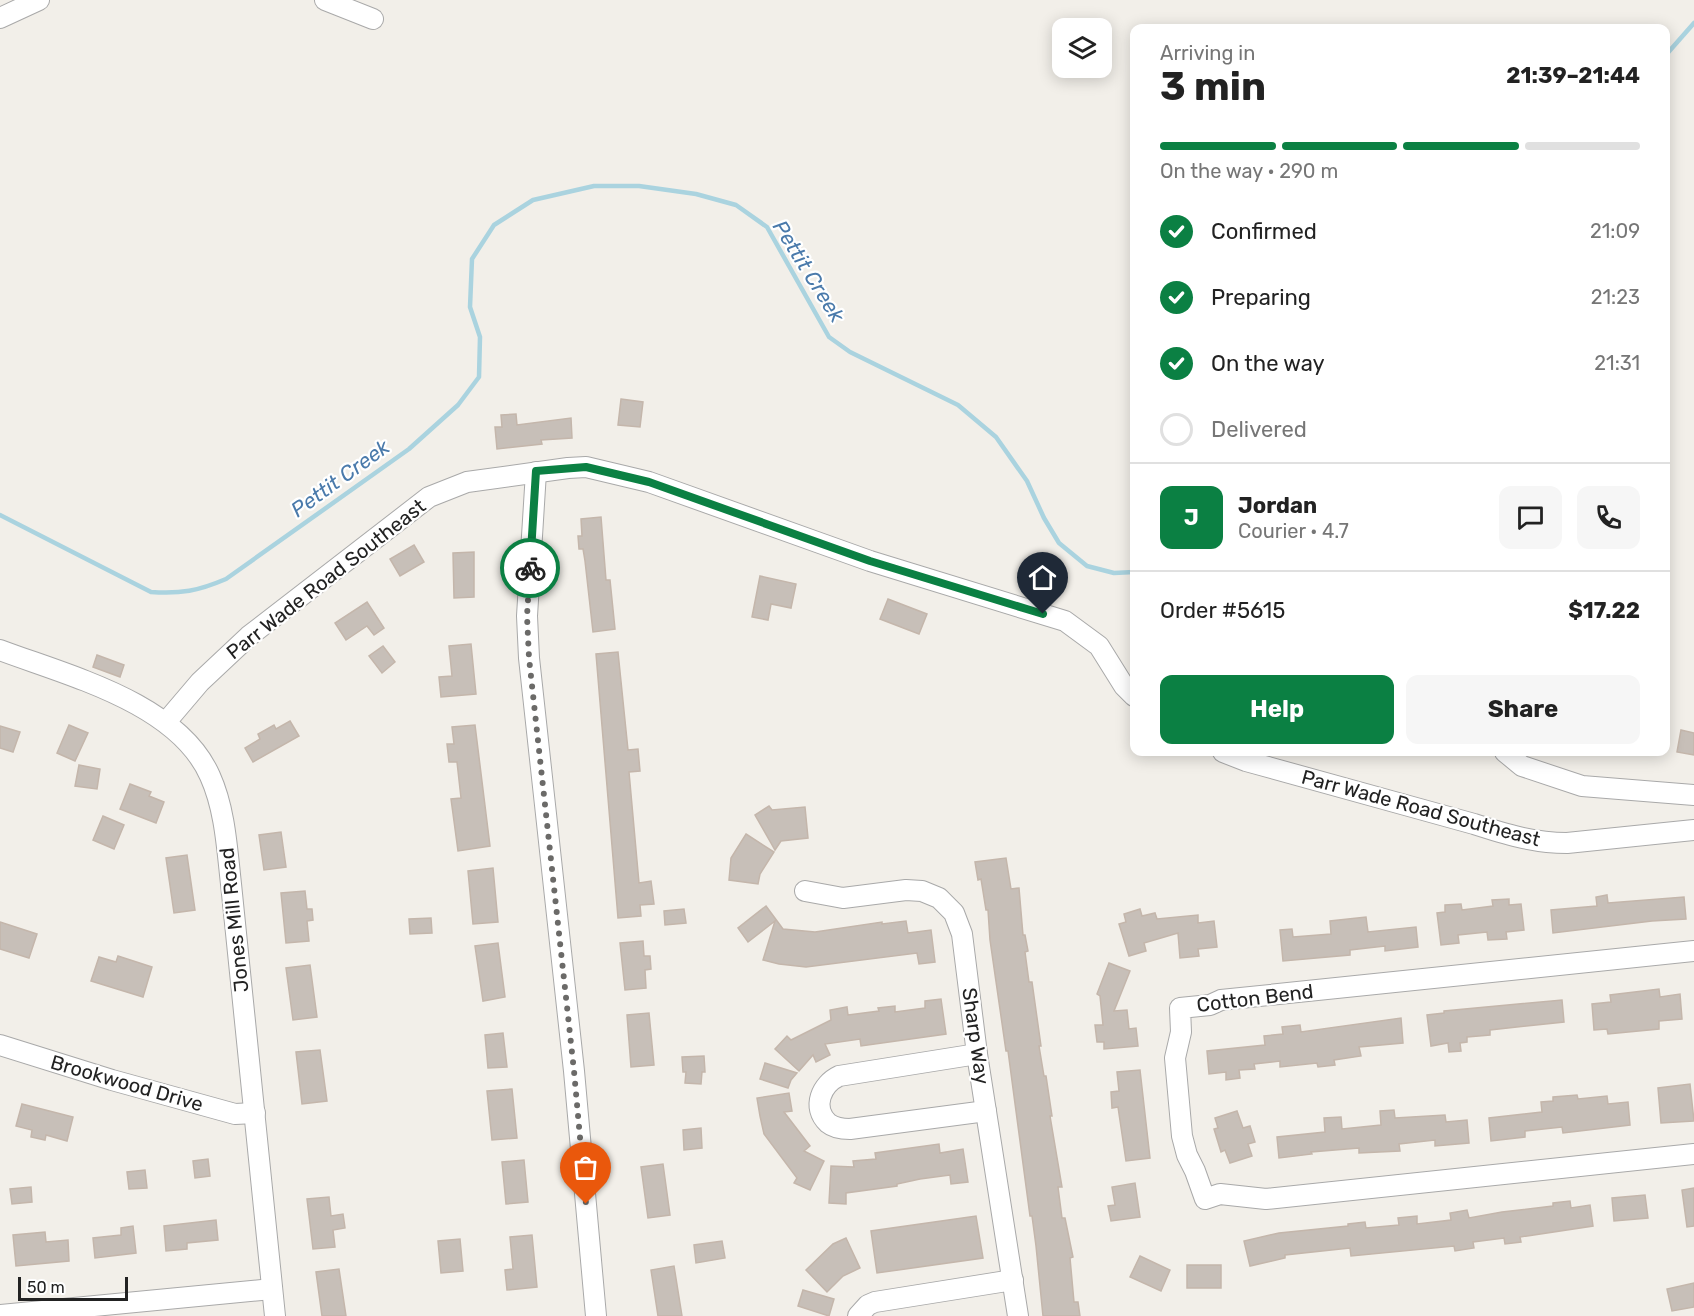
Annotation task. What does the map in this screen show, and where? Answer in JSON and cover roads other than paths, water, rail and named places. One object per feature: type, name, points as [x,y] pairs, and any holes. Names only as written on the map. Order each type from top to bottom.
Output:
[{"type":"street","points":[[0,18],[39,0]]},
{"type":"street","points":[[325,0],[373,19]]},
{"type":"street","name":"Parr Wade Road Southeast","points":[[166,722],[200,682],[249,636],[429,497],[467,482],[536,471],[586,467],[649,482],[870,561],[1065,621],[1099,646],[1130,692]]},
{"type":"street","points":[[536,471],[527,616],[529,658],[574,1071],[596,1316]]},
{"type":"street","name":"Jones Mill Road","points":[[0,650],[122,696],[166,722],[189,743],[201,759],[211,779],[220,808],[231,884],[275,1316]]},
{"type":"street","name":"Parr Wade Road Southeast","points":[[1234,756],[1511,836],[1547,843],[1694,830]]},
{"type":"street","points":[[1510,756],[1522,766],[1582,786],[1694,795]]},
{"type":"street","name":"Sharp Way","points":[[805,891],[843,898],[906,890],[922,891],[931,893],[948,905],[954,913],[962,933],[986,1111],[1018,1316]]},
{"type":"street","name":"Cotton Bend","points":[[1694,951],[1221,1000],[1210,1005],[1180,1008],[1181,1032],[1175,1058],[1182,1136],[1187,1155],[1205,1199],[1220,1194],[1266,1199],[1694,1154]]},
{"type":"street","name":"Brookwood Drive","points":[[0,1045],[112,1080],[235,1114],[255,1113]]},
{"type":"street","points":[[978,1054],[839,1076],[832,1079],[822,1091],[819,1100],[820,1108],[827,1123],[834,1127],[850,1129],[986,1111]]},
{"type":"street","points":[[858,1316],[868,1305],[875,1302],[1013,1280]]},
{"type":"street","points":[[0,1315],[272,1289]]},
{"type":"waterway","name":"Pettit Creek","points":[[1670,50],[1694,23]]},
{"type":"waterway","name":"Pettit Creek","points":[[0,515],[151,592],[189,591],[226,579],[409,449],[458,405],[479,377],[480,337],[470,307],[472,259],[494,225],[533,200],[594,186],[639,186],[696,194],[736,205],[767,227],[829,337],[850,352],[958,405],[996,437],[1027,481],[1044,518],[1059,543],[1087,566],[1114,573],[1130,572]]}]
